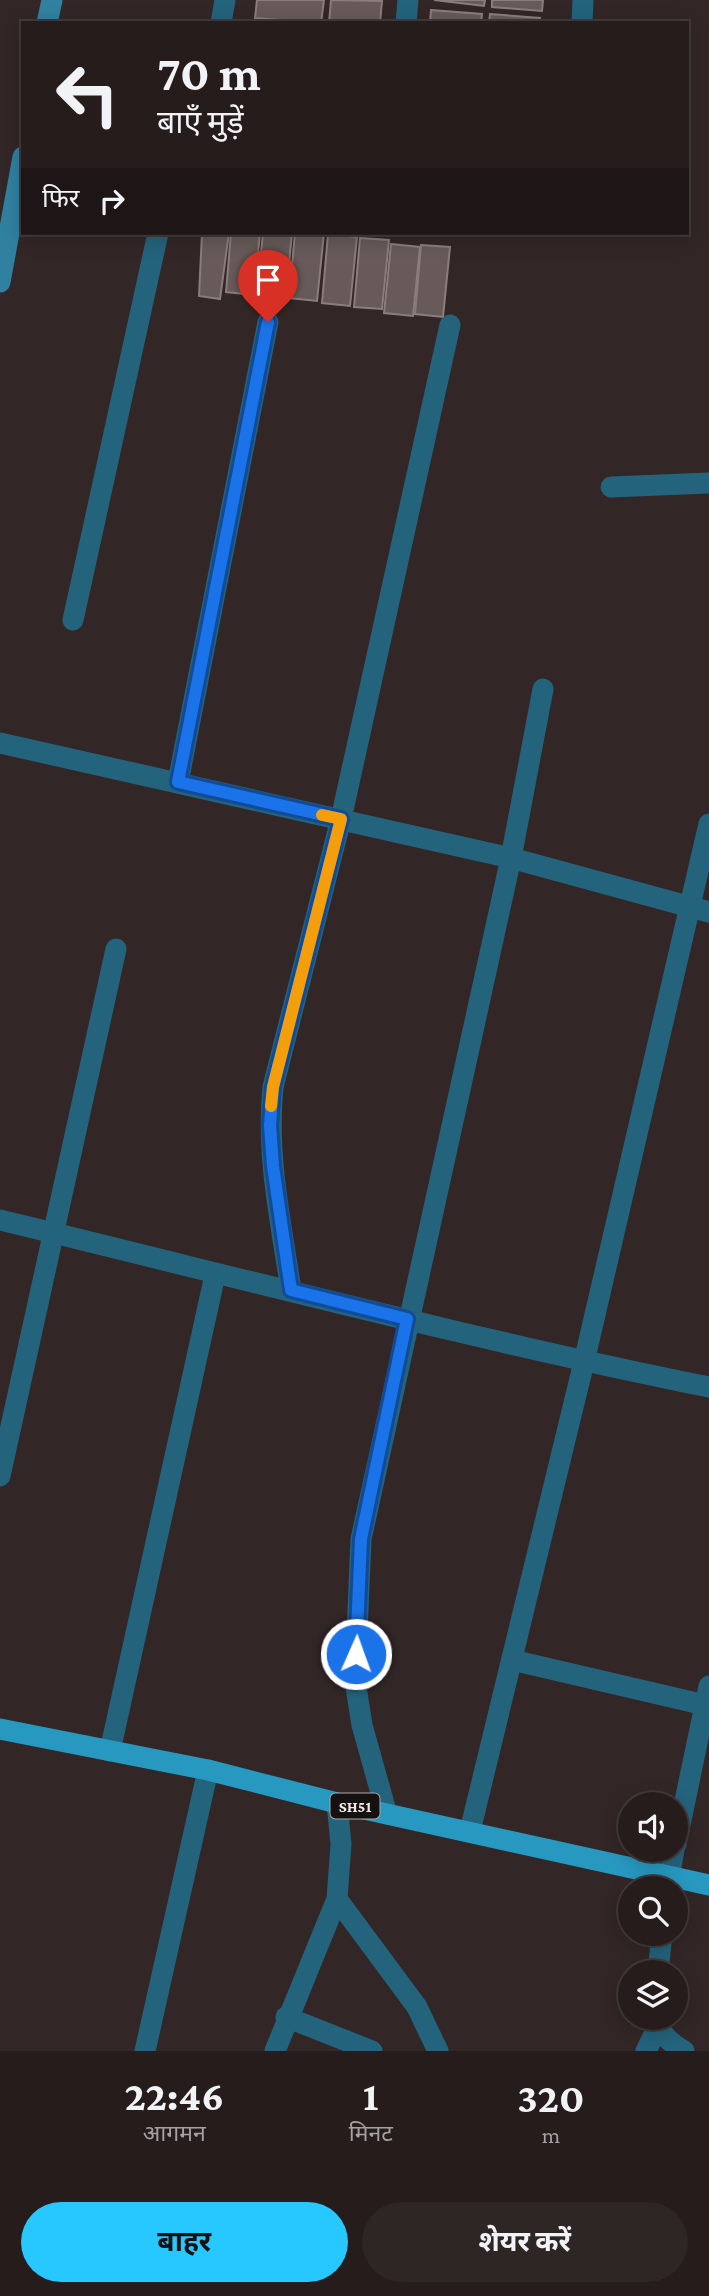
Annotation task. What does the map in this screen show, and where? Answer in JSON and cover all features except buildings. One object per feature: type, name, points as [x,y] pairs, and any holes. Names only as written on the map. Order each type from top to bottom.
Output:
[{"type":"main road","name":"SH51","points":[[0,1729],[208,1770],[337,1803],[386,1811],[470,1831],[645,1876]]},
{"type":"main road","name":"SH51","points":[[688,1883],[709,1885]]},
{"type":"street","points":[[47,21],[51,0]]},
{"type":"street","points":[[221,21],[225,0]]},
{"type":"street","points":[[406,21],[408,0]]},
{"type":"street","points":[[582,21],[583,0]]},
{"type":"street","points":[[1,275],[21,168]]},
{"type":"street","points":[[73,620],[158,235]]},
{"type":"street","points":[[178,782],[268,322]]},
{"type":"street","points":[[281,1289],[270,1125],[273,1087],[341,819],[450,325]]},
{"type":"street","points":[[611,486],[709,483]]},
{"type":"street","points":[[386,1811],[362,1725],[355,1681],[361,1539],[407,1319],[511,858],[543,689]]},
{"type":"street","points":[[0,743],[511,858],[700,910]]},
{"type":"street","points":[[470,1831],[584,1362],[700,910],[709,824]]},
{"type":"street","points":[[0,1476],[116,949]]},
{"type":"street","points":[[0,1220],[224,1277],[584,1362],[709,1387]]},
{"type":"street","points":[[110,1751],[224,1277]]},
{"type":"street","points":[[512,1660],[707,1696],[687,1792]]},
{"type":"street","points":[[145,2051],[208,1770]]},
{"type":"street","points":[[275,2051],[286,2017],[337,1899],[341,1844],[337,1803]]},
{"type":"street","points":[[337,1899],[417,2007],[438,2051]]},
{"type":"street","points":[[286,2017],[372,2051]]},
{"type":"street","points":[[646,2051],[654,2030]]},
{"type":"street","points":[[662,2030],[670,2042],[684,2051]]},
{"type":"slow traffic","points":[[271,1106],[273,1087],[341,819],[322,815]]},
{"type":"route","points":[[268,322],[178,782],[341,819],[273,1087],[270,1125],[273,1166],[291,1290],[407,1319],[361,1539],[356,1654]]}]
